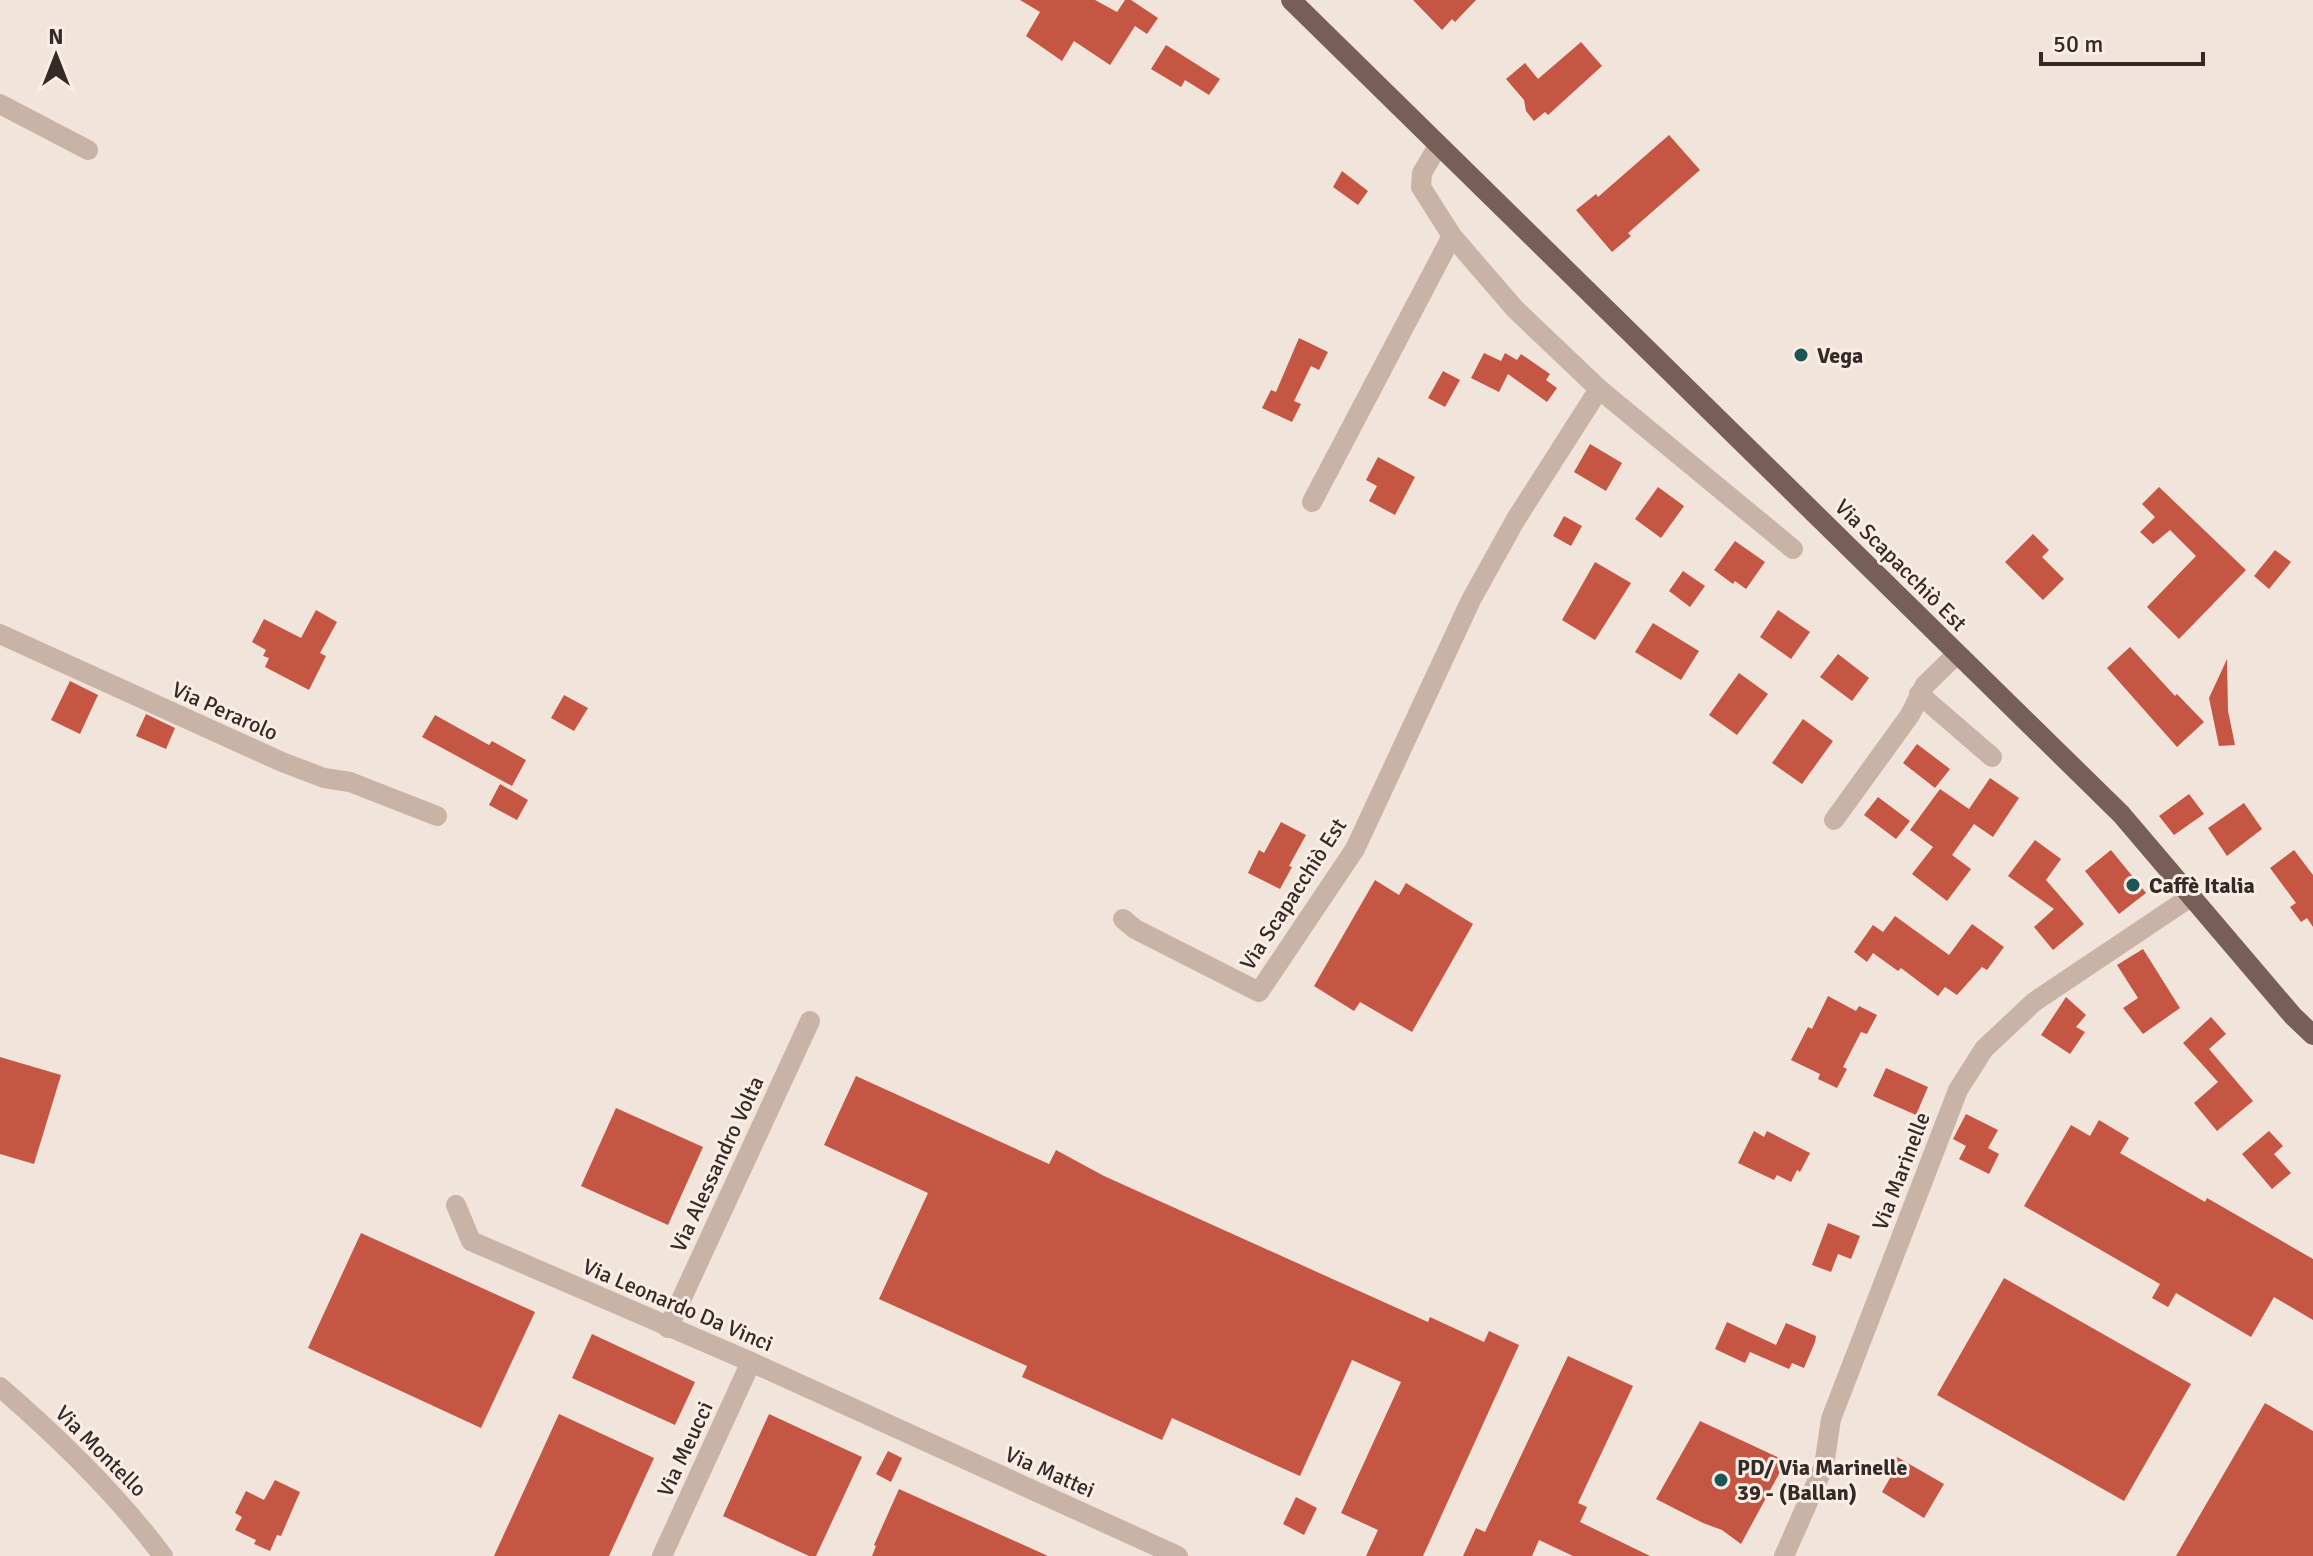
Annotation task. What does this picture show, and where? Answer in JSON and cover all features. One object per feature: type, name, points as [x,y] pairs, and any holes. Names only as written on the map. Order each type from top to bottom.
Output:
[{"type":"main road","name":"Via Scapacchiò Est","points":[[1291,0],[2121,814],[2273,993],[2313,1035]]},
{"type":"street","points":[[0,104],[88,150]]},
{"type":"street","points":[[1438,146],[1422,173],[1421,187],[1452,236],[1515,309],[1599,389],[1793,549]]},
{"type":"street","points":[[1312,502],[1452,236]]},
{"type":"street","name":"Via Scapacchiò Est","points":[[1123,919],[1135,929],[1259,992],[1355,849],[1471,600],[1516,519],[1599,389]]},
{"type":"street","name":"Via Perarolo","points":[[0,634],[282,762],[324,778],[350,782],[437,816]]},
{"type":"street","points":[[1834,820],[1910,715],[1919,694],[1957,654]]},
{"type":"street","points":[[1919,694],[1992,757]]},
{"type":"street","name":"Via Marinelle","points":[[1784,1556],[1824,1466],[1831,1419],[1958,1090],[1984,1049],[2034,1002],[2192,896]]},
{"type":"street","name":"Via Alessandro Volta","points":[[668,1328],[810,1021]]},
{"type":"street","name":"Via Leonardo Da Vinci","points":[[456,1205],[471,1241],[902,1431]]},
{"type":"street","name":"Via Meucci","points":[[662,1556],[751,1362]]},
{"type":"street","name":"Via Montello","points":[[0,1387],[123,1505],[163,1556]]},
{"type":"street","name":"Via Mattei","points":[[902,1431],[1147,1550],[1178,1556]]},
{"type":"building","points":[[1020,0],[1095,0],[1117,12],[1125,0],[1131,0],[1158,18],[1147,34],[1135,26],[1110,65],[1074,41],[1062,61],[1026,36],[1040,12]]},
{"type":"building","points":[[1413,0],[1476,0],[1455,22],[1452,19],[1442,30]]},
{"type":"building","points":[[1581,42],[1602,66],[1548,115],[1545,112],[1534,121],[1526,111],[1524,100],[1506,79],[1525,63],[1538,79]]},
{"type":"building","points":[[1166,45],[1220,79],[1209,95],[1185,80],[1181,87],[1151,69]]},
{"type":"building","points":[[1669,135],[1700,170],[1628,233],[1631,236],[1612,252],[1576,210],[1596,194],[1598,197]]},
{"type":"building","points":[[1342,171],[1368,191],[1358,205],[1333,187]]},
{"type":"building","points":[[1299,338],[1328,352],[1319,370],[1311,366],[1294,401],[1301,404],[1292,422],[1262,408],[1271,390],[1276,392]]},
{"type":"building","points":[[1484,353],[1501,361],[1505,353],[1517,360],[1521,354],[1550,374],[1546,380],[1557,388],[1547,402],[1508,374],[1499,392],[1471,378]]},
{"type":"building","points":[[1443,371],[1460,380],[1445,407],[1428,398]]},
{"type":"building","points":[[1590,444],[1622,463],[1606,491],[1574,472]]},
{"type":"building","points":[[1378,457],[1415,477],[1395,515],[1369,501],[1377,486],[1366,480]]},
{"type":"building","points":[[1658,487],[1684,506],[1661,538],[1635,519]]},
{"type":"building","points":[[2159,487],[2246,570],[2179,639],[2147,607],[2196,556],[2170,530],[2153,544],[2140,532],[2155,517],[2142,504]]},
{"type":"building","points":[[1564,516],[1582,526],[1571,546],[1553,536]]},
{"type":"building","points":[[2033,534],[2049,550],[2042,557],[2064,579],[2043,600],[2005,562]]},
{"type":"building","points":[[1735,541],[1765,562],[1746,589],[1714,570]]},
{"type":"building","points":[[2275,550],[2291,562],[2269,589],[2254,576]]},
{"type":"building","points":[[1595,562],[1631,583],[1595,640],[1562,620]]},
{"type":"building","points":[[1683,571],[1705,586],[1690,607],[1669,591]]},
{"type":"building","points":[[316,610],[337,622],[320,653],[326,656],[309,690],[265,667],[269,658],[263,656],[266,650],[252,642],[264,619],[301,638]]},
{"type":"building","points":[[1778,610],[1810,632],[1791,659],[1760,637]]},
{"type":"building","points":[[1653,623],[1699,651],[1681,680],[1635,652]]},
{"type":"building","points":[[2130,647],[2204,722],[2177,747],[2107,668]]},
{"type":"building","points":[[1838,654],[1869,678],[1852,701],[1820,677]]},
{"type":"building","points":[[2227,659],[2228,711],[2235,745],[2219,746],[2209,698]]},
{"type":"building","points":[[1739,673],[1768,694],[1737,735],[1709,715]]},
{"type":"building","points":[[70,681],[98,695],[80,734],[51,720]]},
{"type":"building","points":[[564,695],[588,708],[574,731],[551,718]]},
{"type":"building","points":[[146,714],[175,728],[166,749],[136,736]]},
{"type":"building","points":[[435,715],[489,745],[492,741],[526,760],[512,786],[422,737]]},
{"type":"building","points":[[1803,719],[1833,741],[1802,784],[1772,763]]},
{"type":"building","points":[[1917,744],[1950,769],[1935,788],[1903,763]]},
{"type":"building","points":[[1990,778],[2019,798],[1993,837],[1974,824],[1952,855],[1971,869],[1947,901],[1912,874],[1933,847],[1910,830],[1940,789],[1969,809]]},
{"type":"building","points":[[500,784],[528,800],[517,820],[489,805]]},
{"type":"building","points":[[2189,794],[2204,814],[2174,835],[2159,816]]},
{"type":"building","points":[[1878,797],[1910,821],[1896,839],[1864,815]]},
{"type":"building","points":[[2244,803],[2262,829],[2227,856],[2208,828]]},
{"type":"building","points":[[1281,822],[1306,835],[1280,889],[1248,873],[1259,850],[1264,853]]},
{"type":"building","points":[[2035,840],[2061,859],[2046,880],[2084,924],[2053,950],[2034,927],[2054,909],[2008,876]]},
{"type":"building","points":[[2111,850],[2146,893],[2119,914],[2085,871]]},
{"type":"building","points":[[2294,850],[2313,875],[2313,927],[2307,918],[2301,922],[2290,907],[2296,903],[2270,868]]},
{"type":"building","points":[[1375,880],[1399,895],[1406,883],[1473,924],[1412,1032],[1360,1002],[1354,1011],[1314,986]]},
{"type":"building","points":[[1895,916],[1949,955],[1972,924],[2004,947],[1987,970],[1982,967],[1957,995],[1945,987],[1938,996],[1901,968],[1898,971],[1873,953],[1867,962],[1854,952],[1873,925],[1883,932]]},
{"type":"building","points":[[2143,949],[2180,1008],[2143,1034],[2123,1008],[2138,998],[2117,965]]},
{"type":"building","points":[[1828,996],[1856,1011],[1859,1006],[1877,1015],[1867,1034],[1861,1032],[1843,1067],[1847,1069],[1837,1088],[1818,1079],[1820,1074],[1791,1060],[1808,1027],[1812,1029]]},
{"type":"building","points":[[2066,997],[2086,1015],[2076,1027],[2085,1032],[2070,1054],[2041,1035]]},
{"type":"building","points":[[2211,1017],[2226,1034],[2209,1049],[2253,1101],[2217,1131],[2194,1103],[2218,1082],[2183,1043]]},
{"type":"building","points":[[0,1057],[61,1075],[34,1164],[0,1154]]},
{"type":"building","points":[[1886,1068],[1928,1087],[1916,1115],[1873,1096]]},
{"type":"building","points":[[856,1076],[1049,1164],[1056,1150],[1104,1176],[1428,1322],[1430,1317],[1484,1342],[1489,1331],[1519,1345],[1423,1556],[1366,1556],[1378,1530],[1341,1513],[1401,1382],[1352,1360],[1300,1476],[1172,1418],[1162,1440],[1022,1377],[1027,1366],[879,1299],[928,1193],[824,1145]]},
{"type":"building","points":[[616,1108],[703,1147],[668,1225],[581,1186]]},
{"type":"building","points":[[1966,1114],[1998,1130],[1988,1148],[1999,1154],[1989,1174],[1959,1159],[1966,1146],[1953,1139]]},
{"type":"building","points":[[2099,1120],[2129,1138],[2120,1153],[2205,1202],[2207,1198],[2313,1259],[2313,1320],[2274,1297],[2251,1337],[2176,1293],[2168,1307],[2152,1298],[2160,1284],[2024,1206],[2071,1125],[2090,1136]]},
{"type":"building","points":[[1754,1131],[1764,1137],[1767,1131],[1810,1153],[1791,1182],[1777,1175],[1774,1180],[1738,1163]]},
{"type":"building","points":[[2269,1131],[2283,1146],[2274,1154],[2291,1173],[2272,1189],[2242,1154]]},
{"type":"building","points":[[1828,1223],[1860,1236],[1851,1259],[1838,1254],[1831,1272],[1812,1265]]},
{"type":"building","points":[[361,1233],[535,1312],[481,1428],[308,1348]]},
{"type":"building","points":[[2004,1278],[2191,1384],[2124,1501],[1937,1395]]},
{"type":"building","points":[[1727,1322],[1776,1345],[1786,1323],[1816,1336],[1815,1342],[1804,1368],[1792,1363],[1789,1369],[1750,1352],[1745,1363],[1715,1349]]},
{"type":"building","points":[[592,1334],[695,1382],[675,1425],[572,1378]]},
{"type":"building","points":[[1568,1356],[1633,1386],[1578,1503],[1587,1507],[1580,1522],[1650,1556],[1573,1556],[1539,1540],[1532,1556],[1463,1556],[1476,1528],[1485,1532]]},
{"type":"building","points":[[2265,1403],[2313,1431],[2313,1556],[2176,1556]]},
{"type":"building","points":[[559,1414],[654,1458],[609,1556],[494,1556]]},
{"type":"building","points":[[769,1414],[862,1457],[816,1556],[809,1556],[723,1516]]},
{"type":"building","name":"PD/ Via Marinelle 39 - (Ballan)","points":[[1700,1421],[1786,1461],[1741,1544],[1722,1530],[1656,1499]]},
{"type":"building","points":[[888,1451],[902,1458],[891,1482],[876,1474]]},
{"type":"building","points":[[1897,1457],[1944,1484],[1924,1518],[1882,1492],[1890,1478],[1886,1475]]},
{"type":"building","points":[[275,1480],[300,1492],[281,1536],[277,1535],[270,1551],[235,1530],[242,1517],[235,1513],[246,1491],[264,1500]]},
{"type":"building","points":[[899,1489],[1048,1556],[872,1556]]},
{"type":"building","points":[[1296,1497],[1317,1508],[1304,1535],[1283,1524]]},
{"type":"place","name":"Vega","points":[[1801,355]]},
{"type":"place","name":"Caffè Italia","points":[[2133,885]]},
{"type":"place","name":"PD/ Via Marinelle 39 - (Ballan)","points":[[1721,1480]]}]
